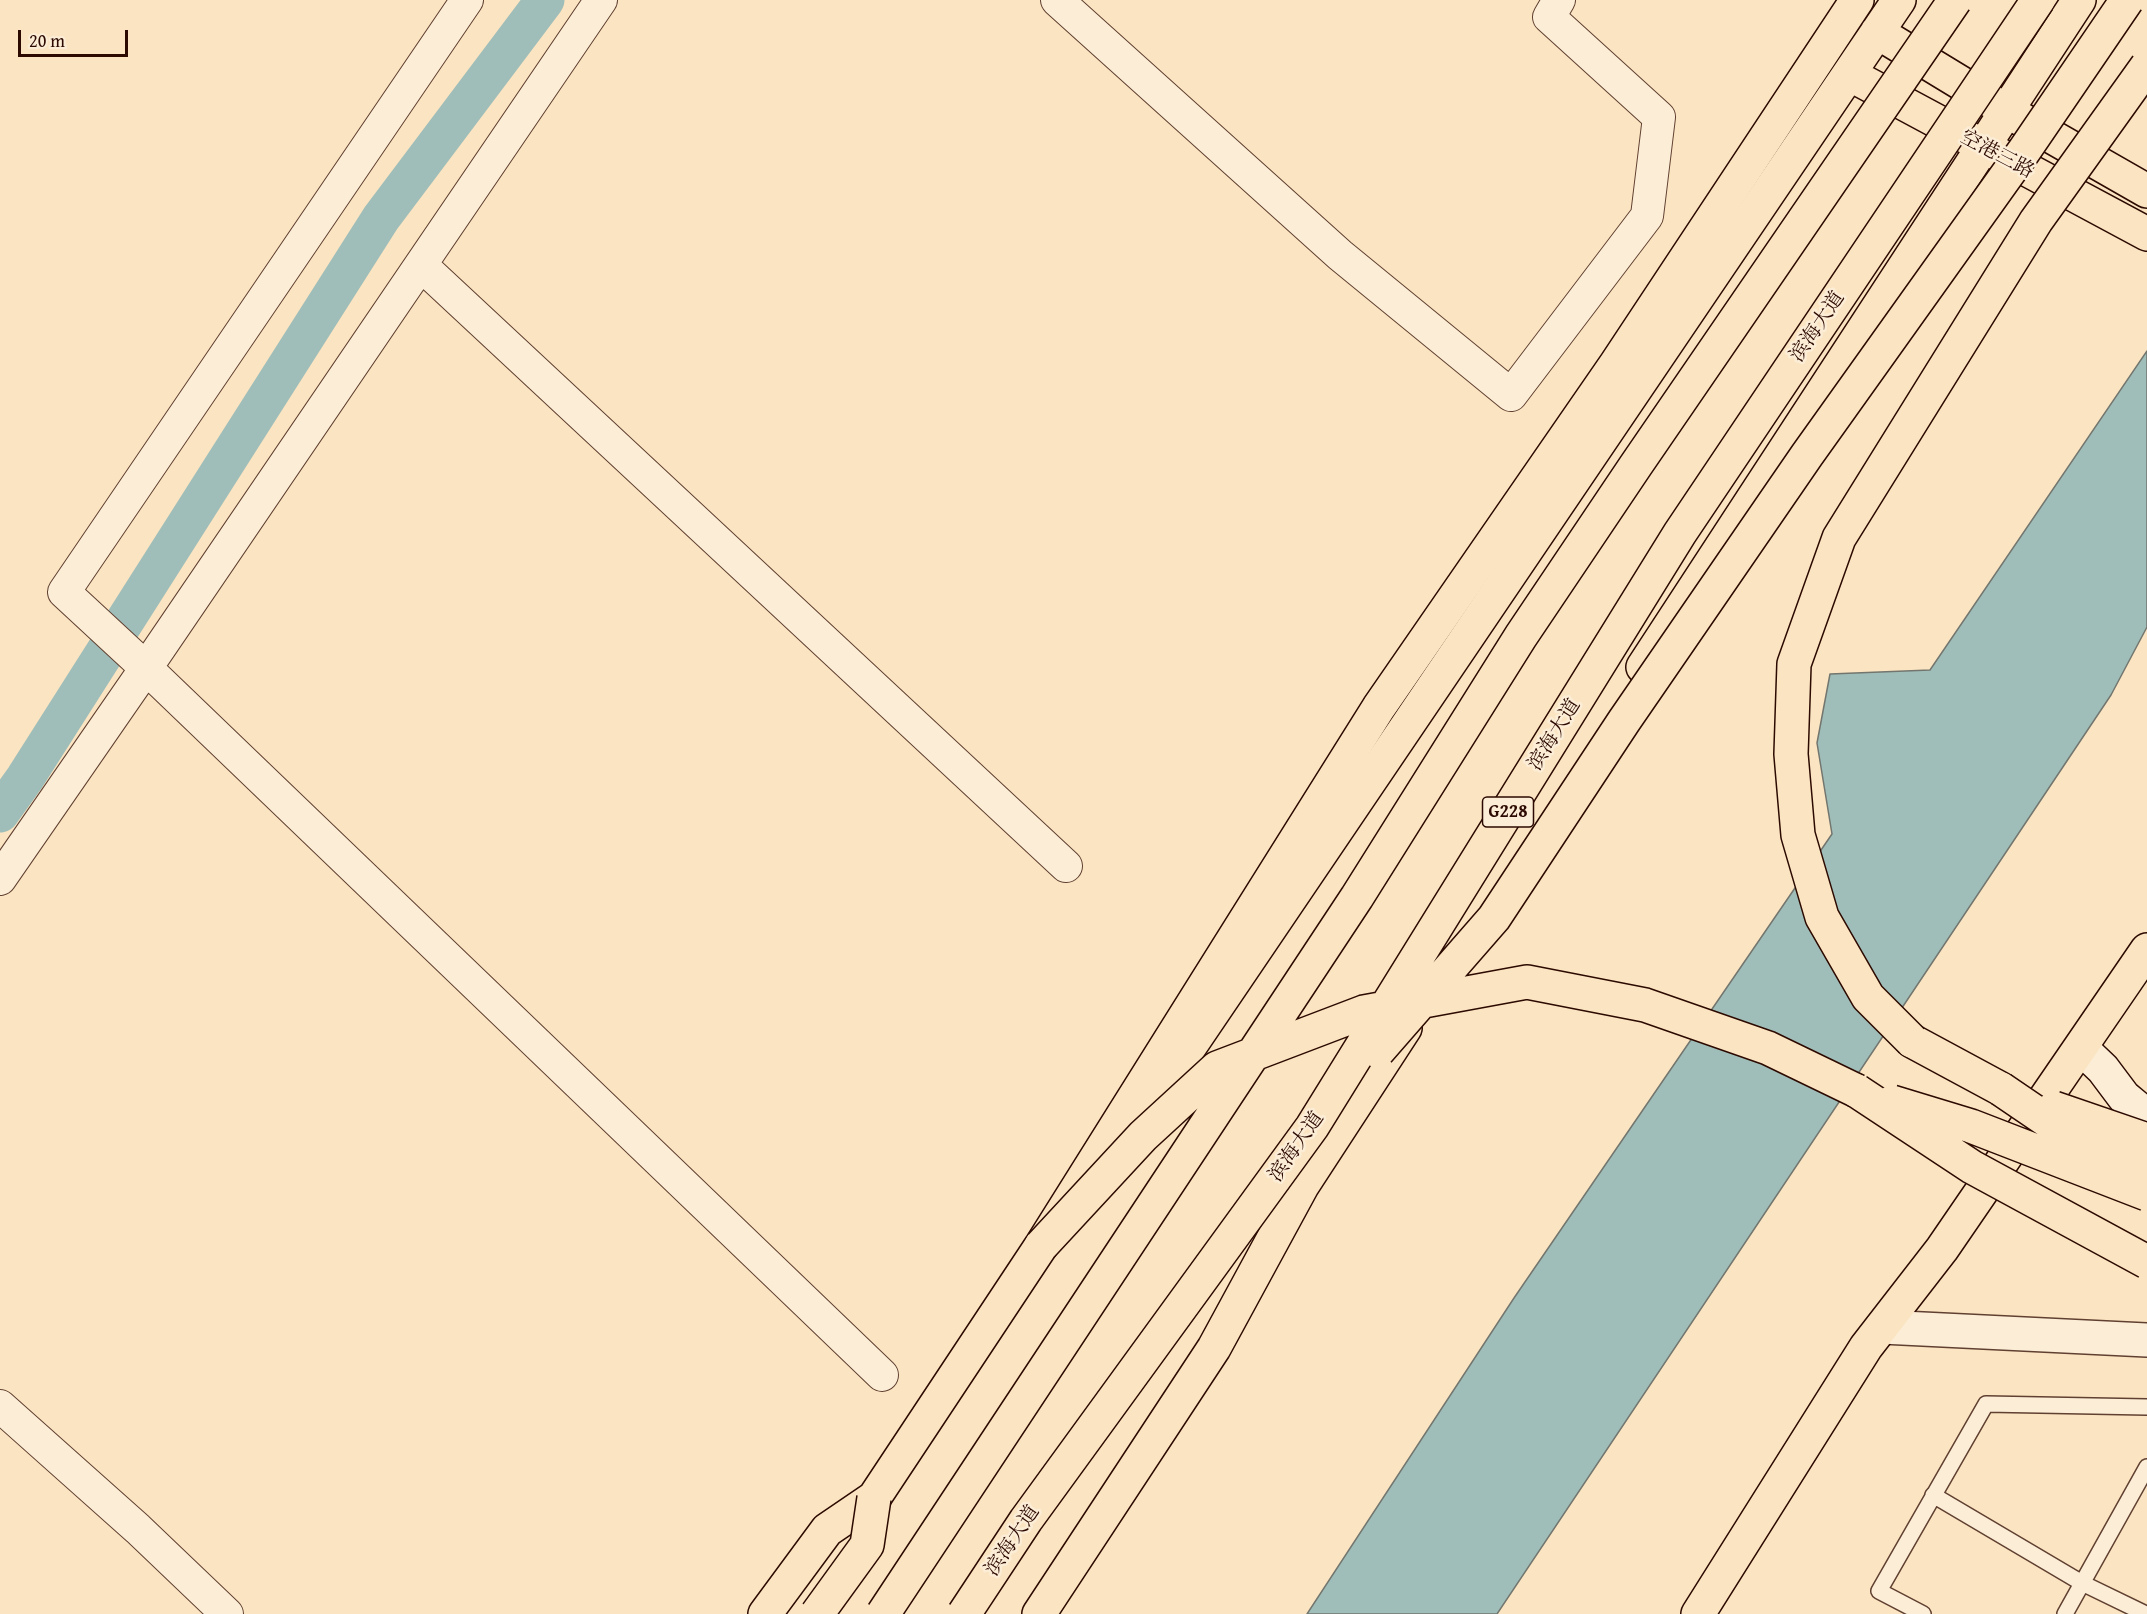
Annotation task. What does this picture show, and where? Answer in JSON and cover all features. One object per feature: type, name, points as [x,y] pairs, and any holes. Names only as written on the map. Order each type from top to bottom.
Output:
[{"type":"main road","points":[[765,1614],[827,1530],[874,1498],[1041,1246],[1379,707],[1616,364],[1857,0]]},
{"type":"main road","points":[[805,1614],[1899,0]]},
{"type":"main road","points":[[883,1614],[1344,917],[1521,636],[1642,455],[1955,0]]},
{"type":"main road","name":"滨海大道","points":[[964,1614],[1026,1520],[1312,1127],[1680,533],[2038,0]]},
{"type":"main road","points":[[1039,1614],[1214,1348],[1302,1186],[2079,0]]},
{"type":"main road","points":[[1312,1127],[1494,918],[1618,731],[1807,455],[2024,151],[2127,0]]},
{"type":"main road","points":[[1877,32],[2007,111],[2147,191]]},
{"type":"main road","points":[[2147,66],[2036,221],[1839,538],[1794,664],[1791,754],[1798,835],[1822,917],[1868,996],[1912,1041],[2001,1089],[2076,1140],[2147,1174]]},
{"type":"main road","name":"空港三路","points":[[1849,74],[2147,234]]},
{"type":"main road","points":[[1698,1614],[1866,1347],[1942,1249],[2147,950]]},
{"type":"main road","points":[[1041,1246],[1143,1136],[1217,1068],[1364,1012],[1527,982],[1645,1005],[1768,1048],[1857,1091],[1972,1167],[2147,1262]]},
{"type":"main road","points":[[2001,1089],[2147,1140]]},
{"type":"main road","points":[[1857,1091],[1971,1126],[2147,1194]]},
{"type":"main road","points":[[2028,1125],[2105,1164],[2147,1174]]},
{"type":"main road","points":[[817,1614],[867,1545],[874,1498]]},
{"type":"street","points":[[467,0],[64,592],[882,1375]]},
{"type":"street","points":[[0,879],[139,662],[421,265],[601,0]]},
{"type":"street","points":[[1057,0],[1340,255],[1511,394],[1647,216],[1659,117],[1549,17],[1560,0]]},
{"type":"street","points":[[421,265],[1066,866]]},
{"type":"street","points":[[2081,1048],[2103,1069],[2124,1097],[2147,1116]]},
{"type":"street","points":[[1882,1327],[2147,1340]]},
{"type":"street","points":[[0,1406],[138,1529],[227,1614]]},
{"type":"lane","points":[[1923,1614],[1879,1591],[1986,1404],[2147,1407]]},
{"type":"lane","points":[[2065,1614],[2147,1467]]},
{"type":"lane","points":[[1933,1495],[2082,1583],[2146,1614]]},
{"type":"water","points":[[2147,351],[2147,627],[2111,695],[1497,1614],[1307,1614],[1514,1298],[1832,834],[1817,743],[1830,674],[1930,670]]},
{"type":"waterway","points":[[0,813],[25,778],[381,218],[545,0]]}]
